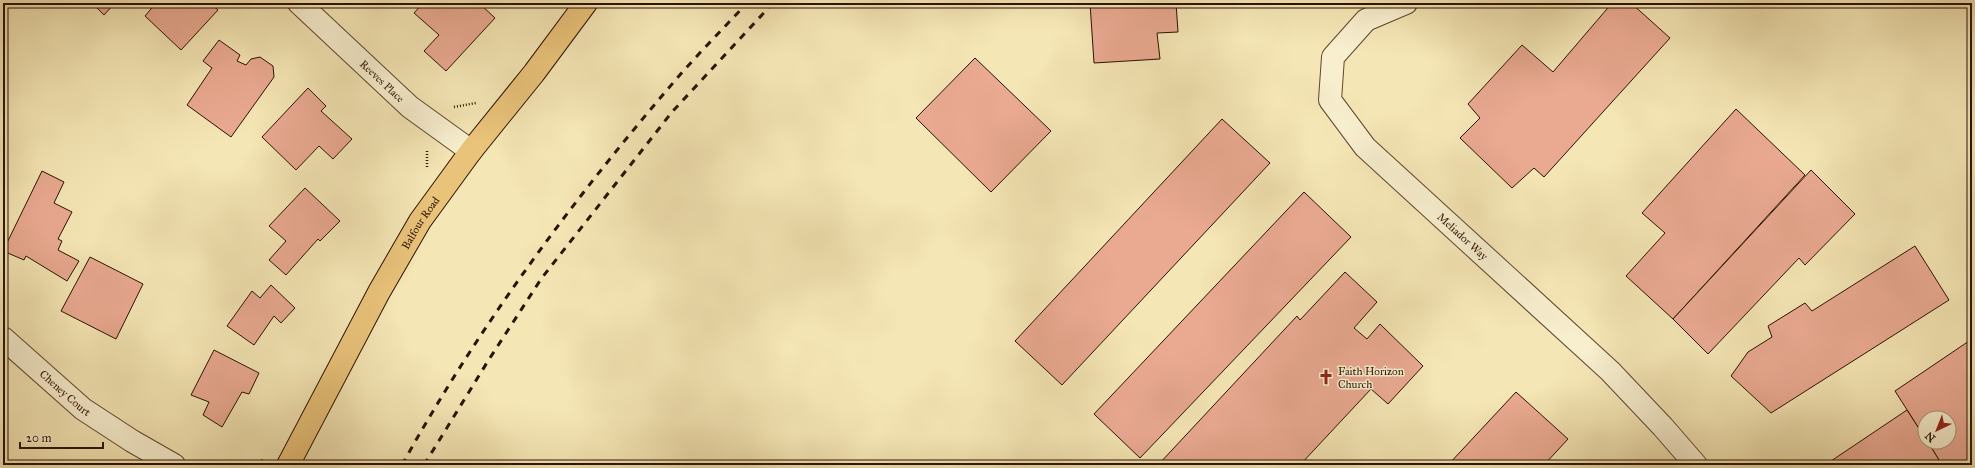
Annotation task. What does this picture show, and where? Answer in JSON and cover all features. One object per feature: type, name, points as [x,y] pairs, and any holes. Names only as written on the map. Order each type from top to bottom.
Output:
[{"type":"main road","name":"Balfour Road","points":[[288,465],[379,292],[420,221],[471,151],[534,73],[586,3]]},
{"type":"street","name":"Reeves Place","points":[[299,3],[410,107],[471,151]]},
{"type":"street","name":"Meliador Way","points":[[1406,3],[1366,20],[1333,57],[1330,100],[1365,147],[1610,371],[1663,427],[1696,465]]},
{"type":"street","name":"Cheney Court","points":[[3,338],[83,409],[132,441],[174,465]]},
{"type":"building","points":[[92,3],[115,3],[104,15]]},
{"type":"building","points":[[156,3],[210,3],[218,10],[181,50],[145,16]]},
{"type":"building","points":[[423,3],[479,3],[495,18],[446,71],[424,51],[439,35],[414,13]]},
{"type":"building","points":[[1090,3],[1176,3],[1178,32],[1157,33],[1160,59],[1094,63]]},
{"type":"building","points":[[1612,3],[1631,3],[1670,38],[1544,177],[1534,168],[1512,188],[1460,138],[1480,118],[1468,104],[1522,45],[1553,72]]},
{"type":"building","points":[[219,40],[240,55],[237,61],[246,65],[251,59],[260,57],[273,66],[274,77],[231,137],[187,105],[212,68],[203,61]]},
{"type":"building","points":[[975,58],[1051,131],[991,192],[916,118]]},
{"type":"building","points":[[308,88],[326,106],[321,111],[352,139],[333,159],[319,146],[296,170],[262,137]]},
{"type":"building","points":[[1736,109],[1805,175],[1673,319],[1626,276],[1665,233],[1642,213]]},
{"type":"building","points":[[1222,119],[1270,163],[1062,385],[1015,341]]},
{"type":"building","points":[[1811,170],[1855,214],[1805,265],[1799,258],[1708,354],[1673,319]]},
{"type":"building","points":[[42,171],[64,182],[54,203],[72,212],[58,239],[62,241],[58,250],[79,261],[67,281],[26,256],[24,260],[3,251]]},
{"type":"building","points":[[305,188],[340,221],[320,241],[318,239],[286,275],[269,260],[286,241],[269,226]]},
{"type":"building","points":[[1304,192],[1351,237],[1140,458],[1094,414]]},
{"type":"building","points":[[1915,246],[1949,300],[1771,413],[1731,376],[1748,352],[1772,337],[1768,326],[1805,303],[1812,311]]},
{"type":"building","points":[[90,257],[143,284],[116,339],[61,311]]},
{"type":"building","name":"Faith Horizon Church","points":[[1345,272],[1377,302],[1354,328],[1367,339],[1380,324],[1423,366],[1388,404],[1371,389],[1300,465],[1158,465],[1297,316],[1300,320]]},
{"type":"building","points":[[271,285],[295,308],[281,323],[274,316],[254,345],[227,326],[252,291],[260,298]]},
{"type":"building","points":[[1972,339],[1972,465],[1942,465],[1933,450],[1957,450],[1957,410],[1917,410],[1917,425],[1895,391]]},
{"type":"building","points":[[214,350],[259,373],[249,394],[242,392],[222,427],[203,415],[209,402],[191,395]]},
{"type":"building","points":[[1516,392],[1568,439],[1544,465],[1448,465]]},
{"type":"building","points":[[1907,410],[1917,426],[1917,450],[1933,450],[1942,465],[1825,465]]},
{"type":"railway","points":[[402,465],[431,415],[492,318],[559,224],[667,90],[747,3]]},
{"type":"railway","points":[[424,465],[488,361],[541,279],[672,112],[773,3]]},
{"type":"place","name":"Faith Horizon Church","points":[[1326,377]]}]
